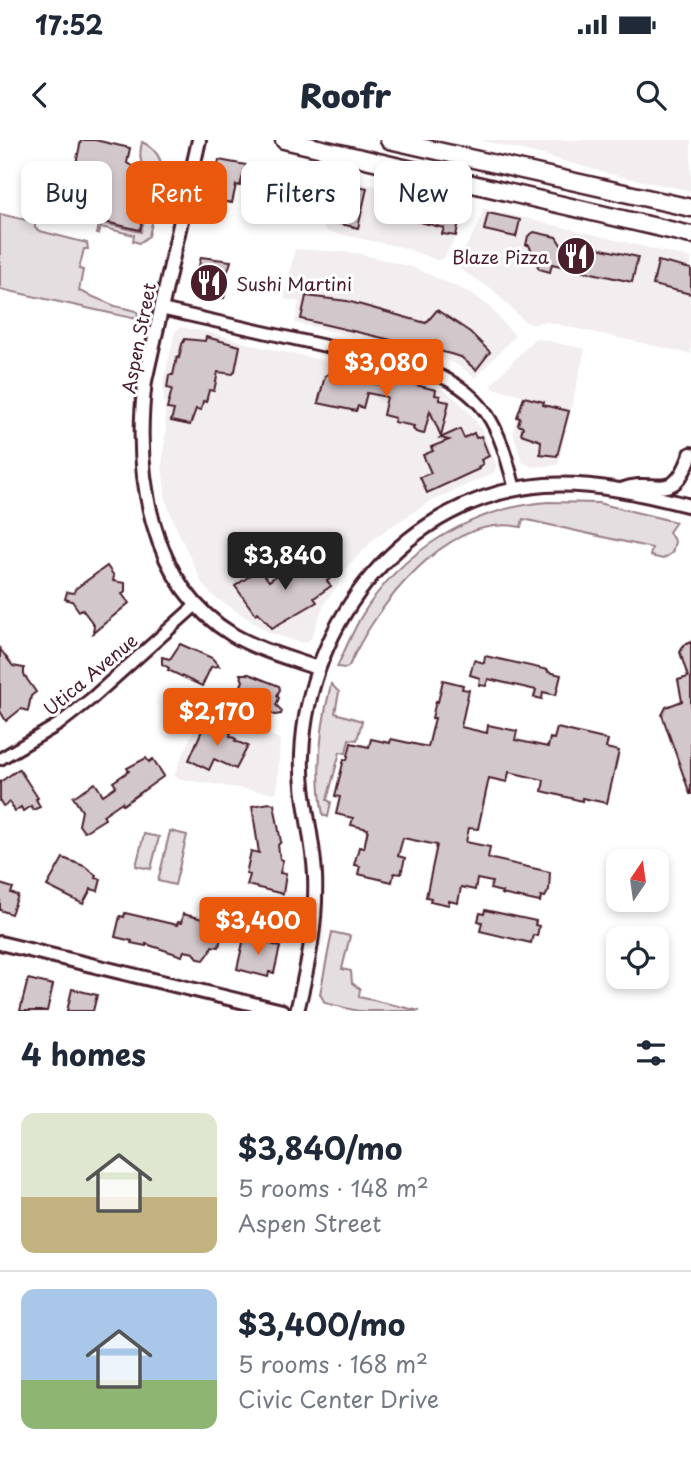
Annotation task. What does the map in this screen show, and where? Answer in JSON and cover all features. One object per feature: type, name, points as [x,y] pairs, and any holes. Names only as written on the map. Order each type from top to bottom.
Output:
[{"type":"main road","points":[[284,140],[691,235]]},
{"type":"main road","points":[[389,140],[691,208]]},
{"type":"street","name":"Aspen Street","points":[[199,140],[143,397],[141,434],[151,514],[161,548],[177,579],[196,605],[234,635],[261,649],[317,668]]},
{"type":"street","points":[[161,309],[419,367],[439,374],[473,396],[494,423],[504,446],[515,489]]},
{"type":"street","points":[[620,490],[636,484],[654,488],[668,487],[680,479],[691,454]]},
{"type":"street","points":[[296,1011],[314,923],[315,873],[301,775],[303,732],[317,668],[348,605],[370,576],[395,550],[451,512],[515,489],[560,484],[601,486],[691,506]]},
{"type":"street","name":"Utica Avenue","points":[[0,760],[59,724],[91,699],[196,605]]},
{"type":"street","points":[[0,943],[282,1011]]},
{"type":"shaded area","points":[[479,140],[691,140],[691,191],[609,174]]},
{"type":"shaded area","points":[[142,142],[152,148],[160,161],[141,161]]},
{"type":"shaded area","points":[[360,182],[374,186],[374,224],[459,224],[456,237],[443,259],[436,260],[405,248],[324,229],[325,224],[360,224]]},
{"type":"shaded area","points":[[483,208],[691,258],[691,354],[547,322],[536,325],[525,322],[492,289],[459,269],[456,264],[479,224]]},
{"type":"shaded area","points":[[0,214],[21,219],[21,224],[35,224],[35,228],[40,231],[87,243],[88,249],[84,249],[79,269],[83,270],[79,291],[115,306],[136,311],[137,319],[0,289]]},
{"type":"shaded area","points":[[100,224],[141,232],[143,224],[152,224],[149,236],[139,243],[133,241],[134,235],[101,227],[97,234]]},
{"type":"shaded area","points":[[295,249],[357,253],[412,267],[473,294],[489,306],[515,336],[475,378],[459,366],[433,354],[295,323],[299,302],[284,299]]},
{"type":"shaded area","points":[[180,327],[210,332],[260,347],[418,380],[447,392],[466,408],[483,431],[496,464],[495,472],[429,502],[378,535],[346,568],[337,587],[325,602],[307,642],[302,643],[270,633],[213,596],[203,585],[166,501],[162,465],[166,430],[163,383],[175,332]]},
{"type":"shaded area","points":[[535,338],[585,349],[558,465],[532,467],[522,462],[513,432],[522,395],[493,388],[491,385]]},
{"type":"shaded area","points":[[548,502],[598,503],[676,522],[669,532],[675,542],[672,553],[663,559],[650,556],[652,548],[523,519],[521,527],[493,526],[467,534],[441,549],[417,569],[376,617],[349,666],[337,667],[361,617],[377,593],[417,553],[441,537],[492,513]]},
{"type":"shaded area","points":[[331,684],[339,692],[335,713],[362,721],[357,740],[349,739],[346,753],[340,752],[327,800],[331,802],[328,817],[323,815],[319,766],[324,717]]},
{"type":"shaded area","points":[[202,710],[280,739],[277,792],[174,776]]},
{"type":"shaded area","points":[[170,831],[187,835],[175,885],[158,881]]},
{"type":"shaded area","points":[[144,834],[159,837],[151,869],[136,866]]},
{"type":"shaded area","points":[[332,932],[350,936],[342,969],[351,971],[352,983],[360,989],[359,997],[420,1011],[358,1011],[325,1003],[320,994]]},
{"type":"building","points":[[81,140],[95,140],[130,148],[126,161],[126,224],[141,224],[140,230],[112,224],[112,161],[77,161]]},
{"type":"building","points":[[227,161],[241,164],[241,182],[240,186],[236,185],[232,203],[227,202]]},
{"type":"building","points":[[360,186],[367,188],[360,219]]},
{"type":"building","points":[[488,213],[520,220],[516,237],[484,230]]},
{"type":"building","points":[[341,224],[359,224],[358,228]]},
{"type":"building","points":[[428,224],[458,224],[456,236],[442,234],[444,228]]},
{"type":"building","points":[[534,232],[556,237],[567,254],[570,242],[638,257],[632,282],[552,264],[550,272],[539,269],[529,245],[526,245],[528,236]]},
{"type":"building","name":"Sushi Martini","points":[[201,257],[231,261],[222,290],[226,291],[224,298],[193,291]]},
{"type":"building","points":[[658,261],[691,269],[691,294],[653,285]]},
{"type":"building","points":[[306,296],[347,301],[426,323],[437,310],[470,332],[490,352],[476,370],[461,357],[301,319]]},
{"type":"building","points":[[206,337],[240,346],[235,371],[233,374],[218,372],[214,391],[209,390],[206,402],[203,401],[201,410],[196,409],[190,425],[171,421],[174,410],[167,409],[172,389],[167,388],[169,375],[173,375],[185,339],[205,341]]},
{"type":"building","points":[[336,369],[362,376],[361,380],[378,384],[380,376],[436,390],[435,395],[440,396],[439,400],[449,402],[441,436],[430,411],[424,434],[416,432],[414,426],[394,422],[395,418],[383,415],[387,397],[367,393],[363,408],[358,406],[356,411],[318,403],[325,376]]},
{"type":"building","points":[[524,397],[569,411],[557,456],[540,454],[541,441],[521,434],[523,427],[518,425],[520,418],[517,417]]},
{"type":"building","points":[[460,429],[464,438],[474,433],[476,438],[481,436],[489,456],[481,460],[483,464],[479,469],[427,493],[420,477],[431,473],[423,455],[433,451],[431,447],[449,440],[440,438]]},
{"type":"building","points":[[326,560],[336,574],[327,581],[331,586],[314,598],[317,602],[272,628],[258,612],[255,614],[235,586],[260,569],[269,581],[284,570],[287,574],[298,566],[300,569],[307,564],[310,568]]},
{"type":"building","points":[[107,566],[114,576],[113,581],[125,583],[125,592],[122,594],[129,603],[93,633],[94,625],[82,609],[79,611],[72,601],[65,599],[67,592],[74,593],[75,589]]},
{"type":"building","points":[[691,642],[690,794],[662,715],[666,707],[682,701],[678,680],[688,677],[680,652],[684,645]]},
{"type":"building","points":[[180,644],[212,658],[219,666],[211,667],[202,686],[168,670],[169,668],[162,664],[162,657],[170,659]]},
{"type":"building","points":[[0,649],[13,666],[24,668],[24,675],[36,692],[31,696],[28,711],[21,709],[6,721],[0,711]]},
{"type":"building","points":[[485,656],[561,675],[556,695],[543,692],[542,699],[534,697],[536,690],[488,679],[486,686],[479,685],[480,678],[470,675],[474,660],[484,663]]},
{"type":"building","points":[[240,674],[249,674],[279,686],[276,705],[282,711],[281,714],[269,712],[268,715],[235,700],[243,681]]},
{"type":"building","points":[[443,680],[463,685],[462,689],[469,690],[461,727],[487,733],[488,725],[517,731],[515,740],[548,747],[557,728],[608,740],[606,748],[619,751],[607,803],[582,798],[582,801],[542,791],[544,780],[509,772],[507,782],[489,778],[478,829],[469,828],[466,842],[490,847],[488,858],[550,872],[549,890],[545,897],[541,896],[540,902],[501,894],[502,892],[490,889],[492,882],[477,879],[475,890],[461,887],[458,903],[449,901],[449,905],[430,901],[431,898],[426,897],[437,845],[403,838],[398,856],[405,858],[401,874],[394,873],[392,882],[358,874],[360,866],[354,865],[359,847],[364,848],[368,829],[351,825],[353,818],[336,814],[340,797],[335,796],[351,743],[369,747],[371,739],[390,743],[391,739],[428,747],[435,718],[432,718]]},
{"type":"building","points":[[206,721],[231,732],[230,736],[236,739],[235,741],[248,746],[236,769],[214,759],[209,770],[189,760]]},
{"type":"building","points":[[146,758],[149,762],[153,759],[164,776],[123,805],[122,802],[103,815],[105,819],[84,832],[79,825],[82,811],[73,797],[95,783],[103,795],[116,786],[113,782],[129,771],[127,768]]},
{"type":"building","points":[[19,769],[38,798],[36,799],[40,807],[33,810],[31,806],[23,811],[21,807],[15,811],[10,802],[3,806],[0,801],[0,782]]},
{"type":"building","points":[[274,804],[281,842],[278,845],[280,859],[283,860],[280,873],[286,874],[283,894],[247,885],[250,875],[246,874],[251,851],[259,853],[252,806]]},
{"type":"building","points":[[63,858],[84,866],[96,875],[95,878],[101,879],[98,891],[91,889],[83,904],[47,886]]},
{"type":"building","points":[[0,884],[13,888],[11,893],[18,896],[11,914],[0,910]]},
{"type":"building","points":[[485,910],[536,921],[535,925],[539,926],[537,936],[533,935],[531,943],[480,931],[482,922],[478,921],[480,913],[484,914]]},
{"type":"building","points":[[125,913],[177,925],[178,922],[181,923],[183,914],[219,923],[219,947],[212,946],[204,960],[194,953],[184,951],[182,956],[146,944],[131,943],[132,941],[115,937],[120,916],[124,917]]},
{"type":"building","points":[[244,938],[257,939],[280,947],[274,973],[269,972],[268,977],[237,969]]},
{"type":"building","points":[[28,979],[53,985],[47,1011],[20,1011]]},
{"type":"building","points":[[72,989],[97,995],[93,1011],[67,1011]]},
{"type":"place","name":"Blaze Pizza","points":[[576,256]]},
{"type":"place","name":"Sushi Martini","points":[[209,283]]}]
